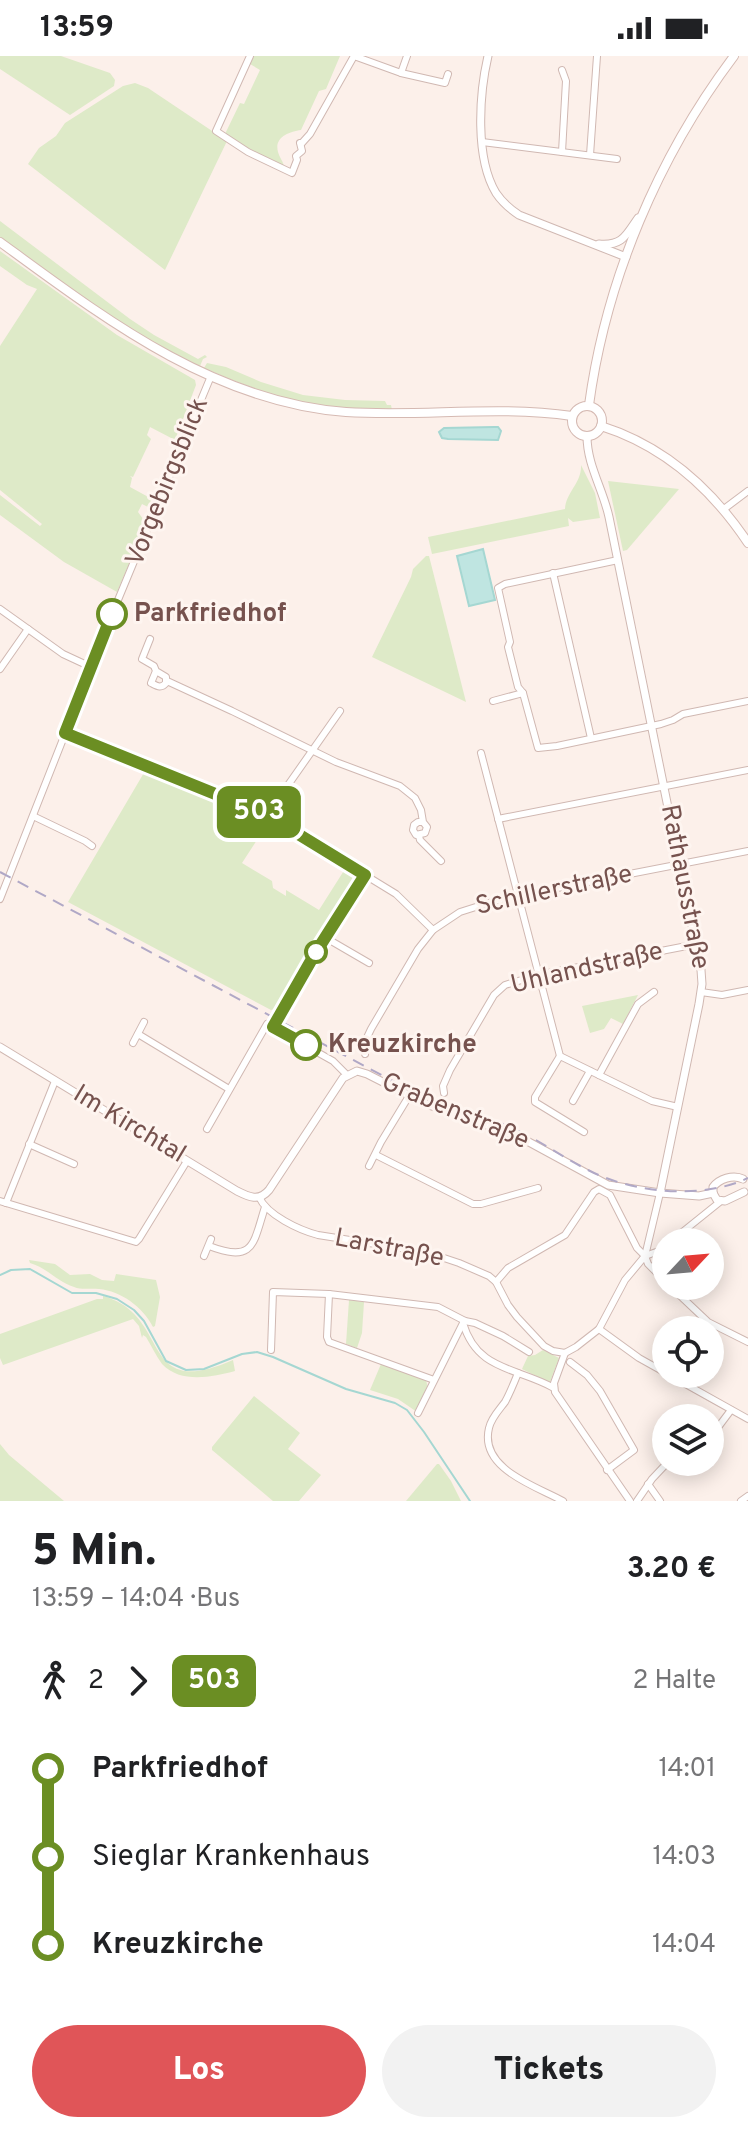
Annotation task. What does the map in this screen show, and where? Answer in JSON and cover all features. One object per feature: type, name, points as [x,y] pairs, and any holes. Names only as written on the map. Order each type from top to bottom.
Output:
[{"type":"main road","points":[[589,405],[601,336],[645,208],[670,157],[734,56]]},
{"type":"main road","points":[[0,242],[116,325],[157,350],[211,376],[284,402],[326,410],[378,413],[507,410],[572,416]]},
{"type":"main road","points":[[589,405],[600,413],[602,419],[597,432],[587,436],[575,430],[572,416],[579,408],[589,405]]},
{"type":"main road","points":[[601,426],[670,460],[724,509],[748,543]]},
{"type":"street","points":[[250,56],[216,131],[248,152],[292,173],[296,156],[302,151],[300,143],[310,134],[354,56],[401,73],[445,83],[448,74]]},
{"type":"street","points":[[401,73],[407,56]]},
{"type":"street","points":[[488,56],[480,116],[487,168],[496,193],[507,207],[519,215],[626,257]]},
{"type":"street","points":[[590,155],[597,56]]},
{"type":"street","points":[[562,70],[566,81],[562,152]]},
{"type":"street","points":[[482,140],[617,159]]},
{"type":"street","points":[[589,243],[611,245],[623,240],[645,208]]},
{"type":"street","name":"Vorgebirgsblick","points":[[0,899],[3,882],[33,816],[211,376]]},
{"type":"street","name":"Rathausstraße","points":[[587,436],[589,461],[605,501],[618,560],[702,976],[678,1107],[645,1256],[625,1280],[599,1329]]},
{"type":"street","points":[[724,509],[748,491]]},
{"type":"street","points":[[618,560],[503,584],[498,588],[510,642],[508,647],[538,748],[653,725],[683,714],[748,701]]},
{"type":"street","points":[[553,573],[591,738]]},
{"type":"street","points":[[0,609],[63,654],[91,667]]},
{"type":"street","points":[[0,669],[28,629]]},
{"type":"street","points":[[150,639],[142,659],[155,667],[167,681],[352,770],[407,790],[417,801],[423,822],[416,823],[414,832],[441,861]]},
{"type":"street","points":[[156,671],[151,683],[161,687],[167,681]]},
{"type":"street","points":[[493,701],[523,693]]},
{"type":"street","points":[[267,815],[340,711]]},
{"type":"street","points":[[65,733],[267,815],[396,894],[433,930]]},
{"type":"street","points":[[481,753],[560,1056],[535,1102],[584,1132]]},
{"type":"street","points":[[498,819],[748,770]]},
{"type":"street","points":[[33,816],[92,846]]},
{"type":"street","name":"Schillerstraße","points":[[365,1054],[363,1046],[371,1029],[418,949],[433,930],[465,910],[489,902],[748,851]]},
{"type":"street","points":[[207,1129],[229,1089],[365,875]]},
{"type":"street","points":[[326,938],[369,963]]},
{"type":"street","name":"Uhlandstraße","points":[[444,1093],[446,1078],[494,995],[510,983],[697,944]]},
{"type":"street","points":[[701,992],[722,995],[748,990]]},
{"type":"street","points":[[599,1075],[638,1004],[654,992]]},
{"type":"street","points":[[133,1043],[144,1022]]},
{"type":"street","name":"Grabenstraße","points":[[270,1026],[333,1061],[347,1075],[357,1071],[367,1074],[426,1104],[516,1135],[603,1183],[660,1193],[699,1196],[713,1193]]},
{"type":"street","points":[[138,1034],[229,1089]]},
{"type":"street","name":"Im Kirchtal","points":[[0,1047],[237,1191],[252,1198],[259,1197]]},
{"type":"street","points":[[560,1056],[652,1101],[678,1107]]},
{"type":"street","points":[[573,1101],[590,1071]]},
{"type":"street","points":[[259,1197],[269,1190],[347,1075]]},
{"type":"street","points":[[55,1081],[3,1202],[136,1242],[187,1161]]},
{"type":"street","points":[[369,1166],[409,1096]]},
{"type":"street","points":[[29,1144],[74,1164]]},
{"type":"street","points":[[376,1155],[473,1204],[538,1188]]},
{"type":"street","points":[[688,1228],[721,1201],[746,1194],[745,1177],[734,1176],[713,1187],[717,1200],[721,1201]]},
{"type":"street","points":[[652,1268],[637,1248],[610,1195],[602,1189],[596,1190],[565,1235],[508,1268],[496,1282],[508,1305],[538,1340],[553,1351],[565,1353],[599,1329],[649,1364],[748,1419]]},
{"type":"street","name":"Larstraße","points":[[259,1197],[265,1207],[297,1228],[426,1252],[469,1267],[496,1282]]},
{"type":"street","points":[[204,1256],[210,1243],[232,1254],[246,1249],[256,1239],[265,1207]]},
{"type":"street","points":[[645,1256],[652,1254]]},
{"type":"street","points":[[271,1350],[273,1292],[329,1294],[438,1307],[464,1322],[475,1323],[503,1336],[529,1352]]},
{"type":"street","points":[[329,1294],[329,1342],[434,1380]]},
{"type":"street","points":[[685,1300],[708,1322],[748,1342]]},
{"type":"street","points":[[464,1322],[468,1338],[488,1360],[554,1388],[630,1501]]},
{"type":"street","points":[[418,1413],[464,1322]]},
{"type":"street","points":[[554,1388],[565,1353]]},
{"type":"street","points":[[570,1362],[595,1383],[634,1450],[607,1470]]},
{"type":"street","points":[[518,1373],[489,1428],[491,1452],[509,1473],[563,1501]]},
{"type":"street","points":[[724,1419],[731,1410]]},
{"type":"street","points":[[637,1501],[655,1476]]},
{"type":"street","points":[[648,1484],[660,1501]]},
{"type":"street","points":[[741,1501],[748,1496]]},
{"type":"green space","points":[[0,56],[61,56],[110,73],[115,80],[114,86],[70,115],[0,69]]},
{"type":"green space","points":[[254,56],[340,56],[326,89],[319,91],[301,130],[280,139],[277,147],[284,166],[225,134],[260,70],[250,64]]},
{"type":"green space","points":[[135,83],[148,88],[227,141],[165,270],[28,164],[39,148],[56,136],[65,123],[123,86]]},
{"type":"green space","points":[[0,221],[154,335],[198,359],[207,357],[200,366],[176,356],[79,297],[0,238]]},
{"type":"green space","name":"Parkfriedhof","points":[[0,251],[117,335],[195,380],[196,385],[175,440],[150,427],[147,435],[151,439],[133,477],[130,476],[130,487],[152,499],[148,507],[142,504],[138,512],[143,519],[143,531],[117,592],[64,562],[0,515],[0,495],[40,526],[42,524],[0,490],[0,346],[37,289],[0,266]]},
{"type":"green space","points":[[207,363],[303,395],[385,401],[392,410],[331,407],[297,401],[217,374],[204,368]]},
{"type":"green space","points":[[581,465],[595,493],[600,518],[573,522],[568,518],[569,526],[432,554],[428,537],[565,509]]},
{"type":"green space","points":[[608,481],[679,489],[623,551]]},
{"type":"green space","points":[[429,556],[466,702],[372,657],[413,569]]},
{"type":"green space","points":[[145,771],[261,816],[268,823],[242,863],[272,881],[273,888],[286,896],[286,890],[319,910],[345,869],[355,874],[355,884],[275,1009],[271,1010],[68,902]]},
{"type":"green space","points":[[638,995],[623,1024],[611,1018],[604,1029],[590,1033],[582,1006]]},
{"type":"green space","points":[[29,1260],[55,1264],[70,1275],[90,1274],[114,1281],[116,1274],[156,1280],[160,1297],[155,1326],[123,1297],[107,1290],[74,1287]]},
{"type":"green space","points":[[103,1296],[125,1306],[139,1320],[168,1363],[182,1370],[203,1370],[233,1360],[235,1371],[187,1377],[170,1370],[162,1364],[146,1337],[143,1335],[142,1338],[139,1326],[133,1319],[3,1365],[0,1334],[103,1299]]},
{"type":"green space","points":[[349,1300],[364,1302],[362,1333],[357,1348],[346,1344]]},
{"type":"green space","points":[[543,1350],[559,1358],[550,1382],[522,1369],[528,1356]]},
{"type":"green space","points":[[381,1364],[426,1380],[428,1388],[417,1412],[398,1399],[370,1390]]},
{"type":"green space","points":[[254,1396],[300,1433],[288,1449],[321,1475],[299,1501],[273,1501],[212,1450]]},
{"type":"green space","points":[[0,1444],[9,1455],[64,1501],[0,1501]]},
{"type":"green space","points":[[437,1464],[451,1481],[461,1501],[406,1501]]},
{"type":"water","points":[[498,427],[501,431],[498,440],[448,439],[442,438],[439,432],[444,428]]},
{"type":"water","points":[[483,549],[495,600],[469,606],[457,556]]},
{"type":"waterway","points":[[0,1275],[11,1270],[30,1269],[72,1293],[96,1293],[117,1299],[144,1321],[166,1361],[186,1370],[204,1369],[242,1354],[257,1352],[346,1389],[395,1403],[407,1410],[424,1432],[470,1501]]},
{"type":"railway","points":[[0,872],[404,1087],[513,1128],[606,1178],[667,1191],[710,1189],[748,1178]]},
{"type":"bus line","name":"503","points":[[112,614],[65,733],[267,815],[365,875],[273,1027],[306,1045]]},
{"type":"place","name":"Parkfriedhof","points":[[112,614]]},
{"type":"place","name":"Kreuzkirche","points":[[306,1045]]}]
